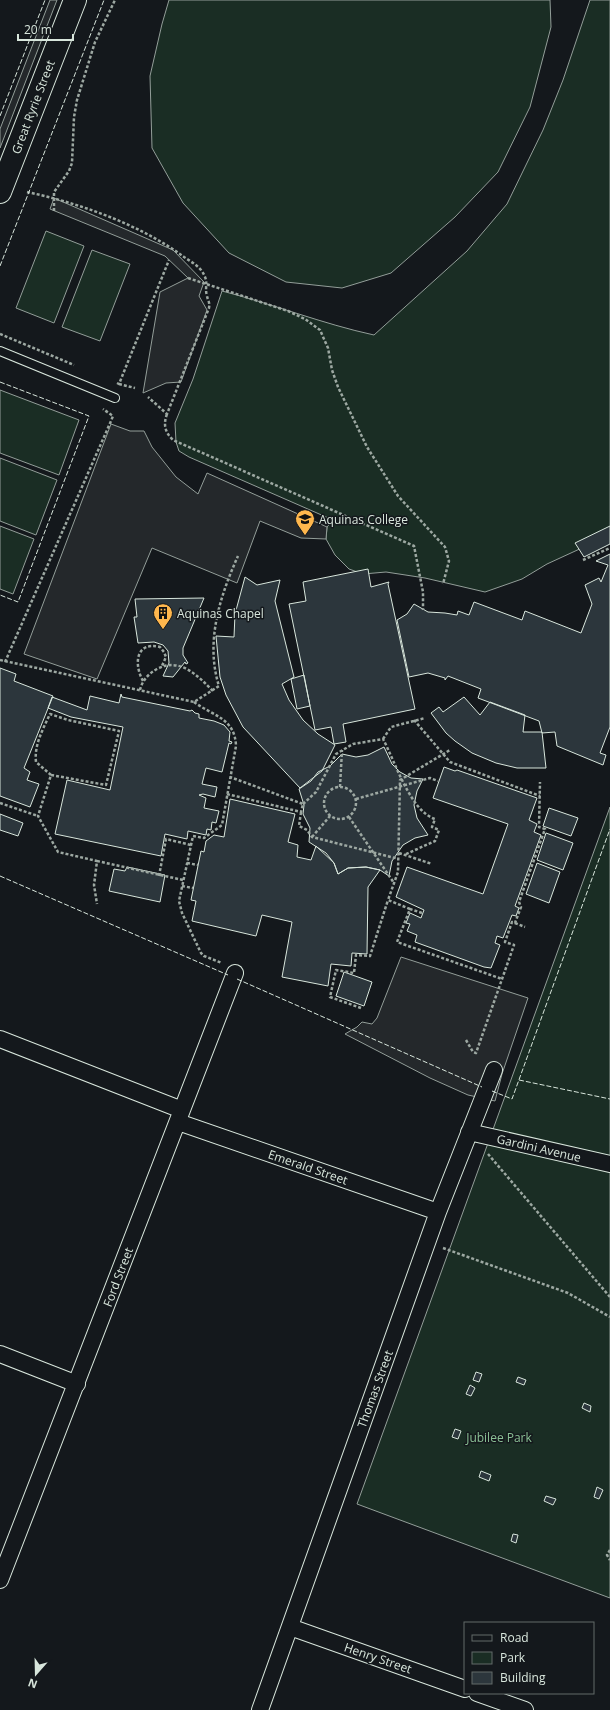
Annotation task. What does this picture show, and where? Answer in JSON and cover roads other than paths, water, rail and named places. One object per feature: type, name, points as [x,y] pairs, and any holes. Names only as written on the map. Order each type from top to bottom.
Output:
[{"type":"main road","name":"Great Ryrie Street","points":[[0,192],[75,0]]},
{"type":"street","name":"Ford Street","points":[[0,1580],[237,970]]},
{"type":"street","name":"Emerald Street","points":[[0,1039],[180,1116],[438,1212]]},
{"type":"street","name":"Thomas Street","points":[[260,1710],[438,1212],[494,1070]]},
{"type":"street","name":"Gardini Avenue","points":[[469,1132],[610,1164]]},
{"type":"street","points":[[0,1354],[76,1384]]},
{"type":"street","name":"Henry Street","points":[[290,1627],[464,1689]]},
{"type":"street","points":[[479,1694],[525,1710]]},
{"type":"lane","points":[[0,351],[115,398]]},
{"type":"place","name":"Aquinas College","points":[[305,536]]},
{"type":"place","name":"Aquinas Chapel","points":[[163,630]]},
{"type":"park label","name":"Jubilee Park","points":[[499,1437]]}]
